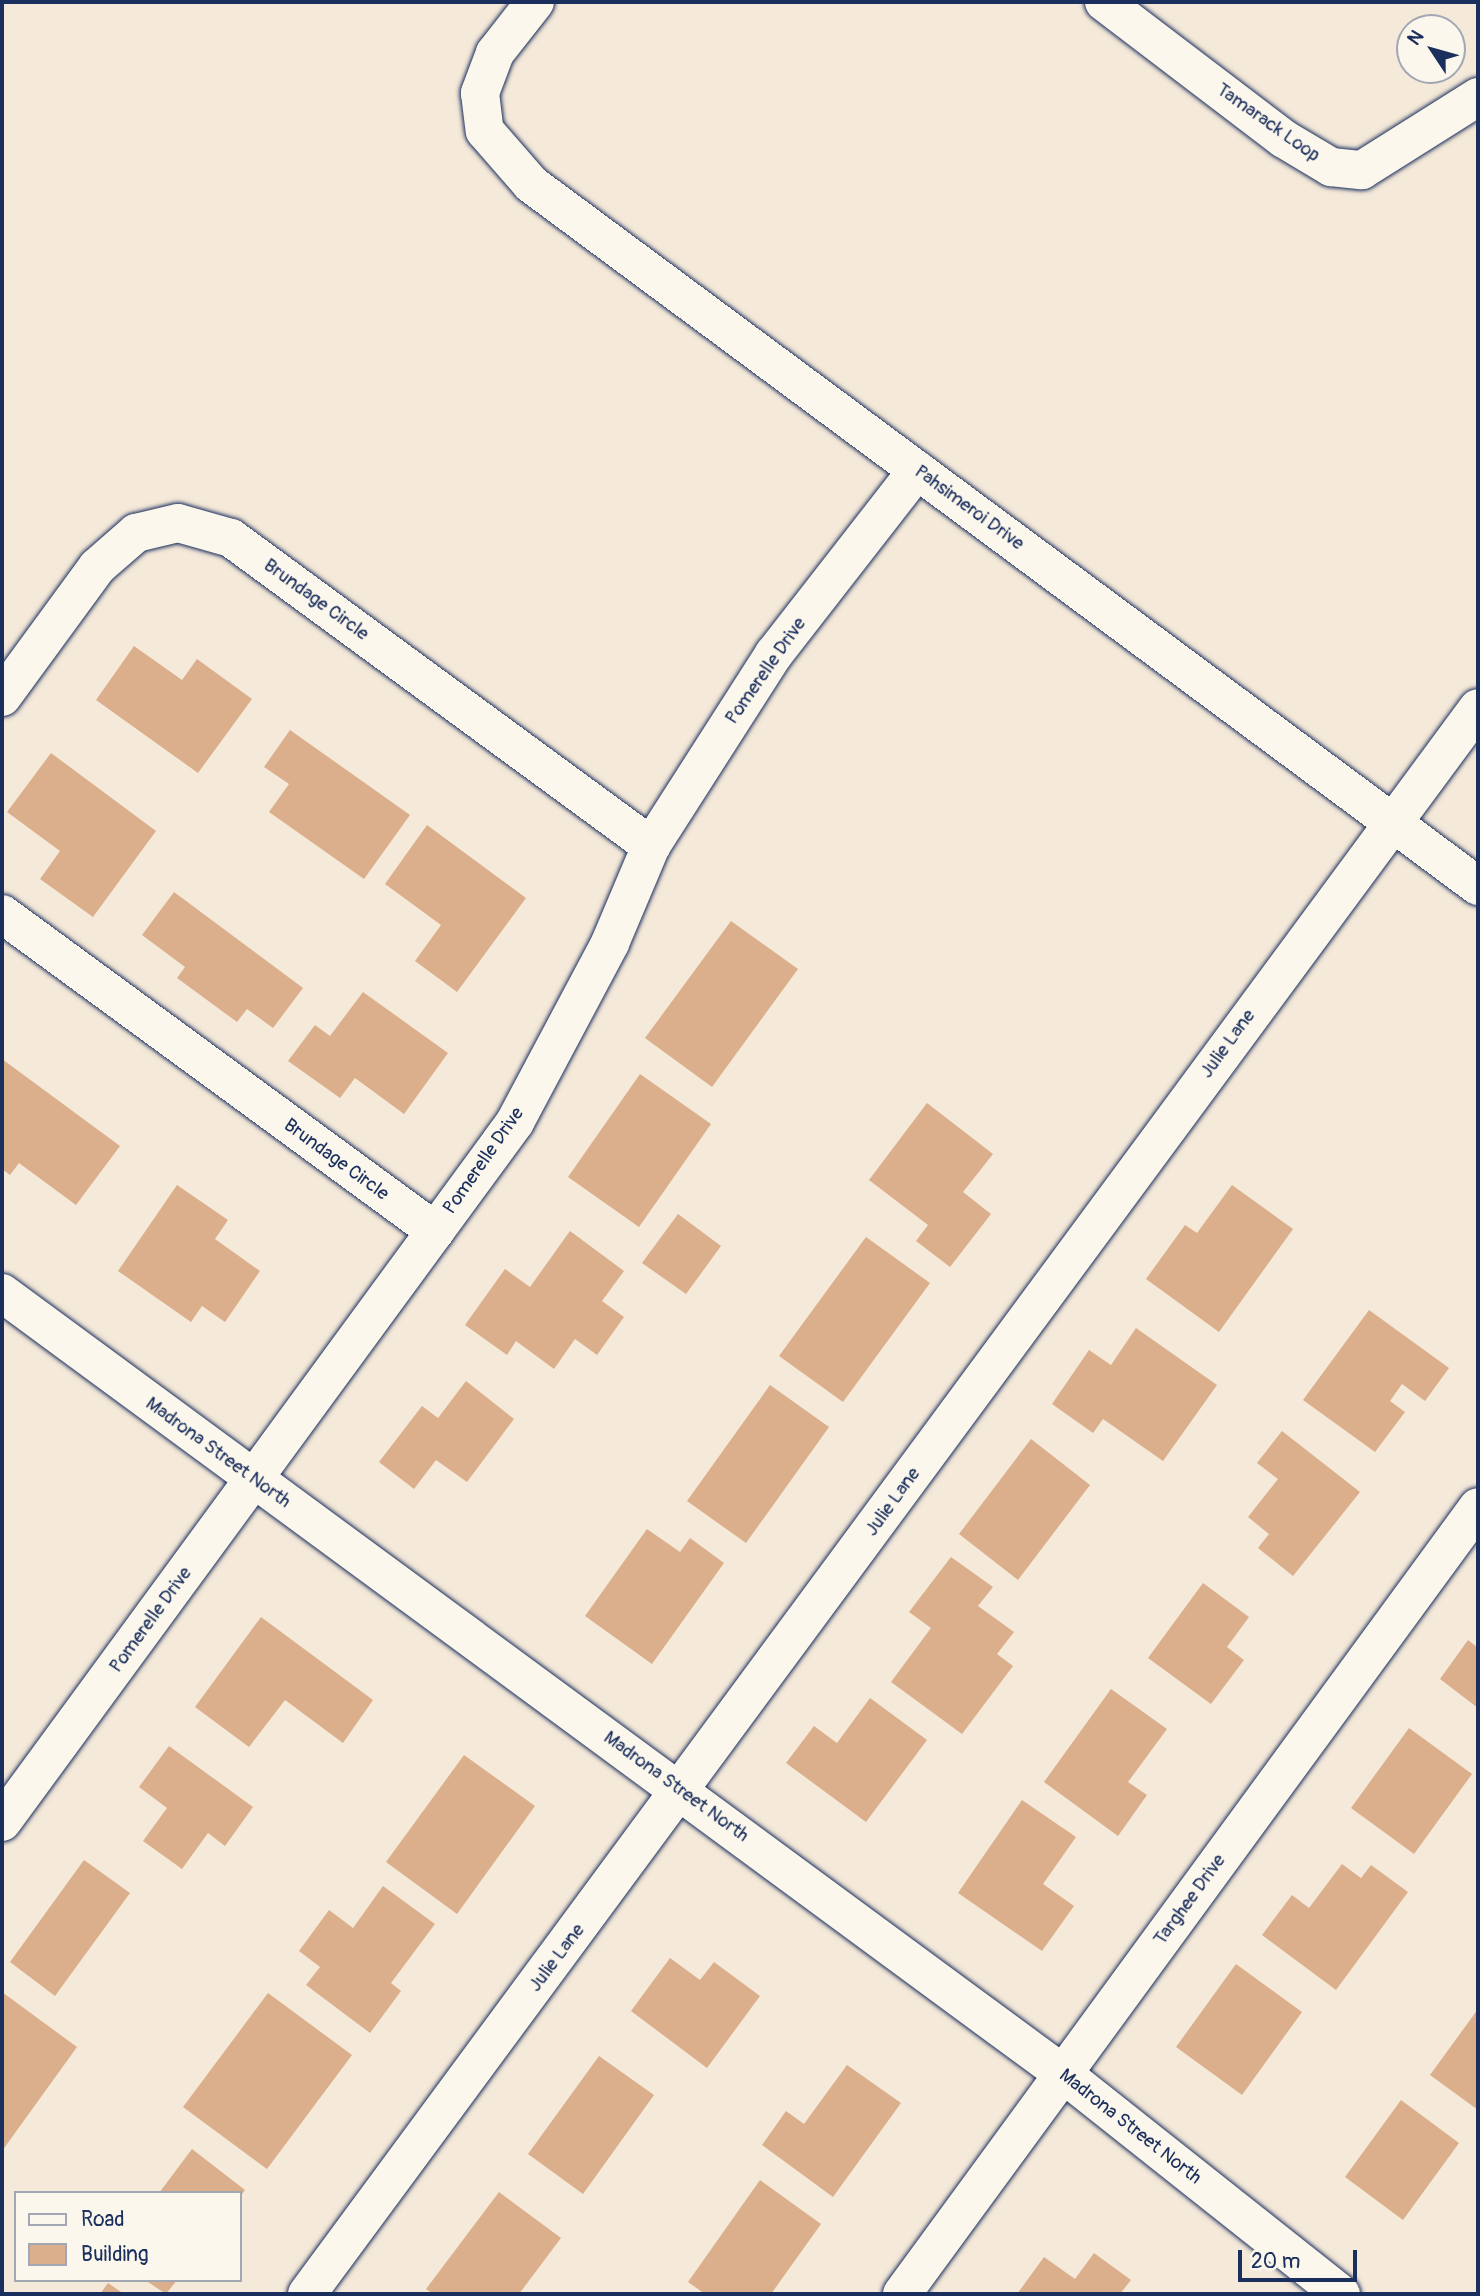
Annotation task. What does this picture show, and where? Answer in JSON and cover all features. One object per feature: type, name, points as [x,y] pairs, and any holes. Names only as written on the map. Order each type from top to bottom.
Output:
[{"type":"street","name":"Pahsimeroi Drive","points":[[535,2],[495,53],[480,93],[485,131],[531,184],[1478,886]]},
{"type":"street","name":"Tamarack Loop","points":[[1104,2],[1284,139],[1331,167],[1362,170],[1478,97]]},
{"type":"street","name":"Pomerelle Drive","points":[[2,1822],[515,1122],[610,943],[651,846],[774,654],[917,470]]},
{"type":"street","name":"Brundage Circle","points":[[2,697],[97,567],[136,533],[178,523],[231,538],[651,846]]},
{"type":"street","name":"Julie Lane","points":[[307,2294],[682,1791],[1391,819],[1478,708]]},
{"type":"street","name":"Brundage Circle","points":[[2,914],[435,1231]]},
{"type":"street","name":"Madrona Street North","points":[[2,1293],[1062,2073],[1340,2294]]},
{"type":"street","name":"Targhee Drive","points":[[902,2294],[1478,1507]]},
{"type":"building","points":[[134,646],[182,680],[197,659],[252,699],[198,773],[96,700]]},
{"type":"building","points":[[290,730],[410,815],[364,879],[269,812],[289,784],[264,767]]},
{"type":"building","points":[[51,753],[156,831],[93,917],[40,879],[60,851],[7,812]]},
{"type":"building","points":[[427,825],[526,898],[457,992],[415,961],[441,925],[385,884]]},
{"type":"building","points":[[174,892],[303,988],[273,1028],[247,1009],[237,1022],[177,978],[185,967],[142,935]]},
{"type":"building","points":[[731,921],[798,969],[712,1087],[645,1038]]},
{"type":"building","points":[[363,992],[448,1053],[404,1114],[355,1078],[340,1098],[288,1061],[315,1025],[330,1036]]},
{"type":"building","points":[[2,1059],[120,1146],[76,1205],[19,1163],[10,1175],[2,1169]]},
{"type":"building","points":[[640,1074],[711,1124],[639,1227],[568,1177]]},
{"type":"building","points":[[927,1103],[993,1154],[963,1192],[991,1214],[950,1267],[916,1241],[928,1225],[869,1180]]},
{"type":"building","points":[[177,1185],[228,1220],[215,1239],[260,1271],[225,1322],[202,1306],[191,1322],[118,1271]]},
{"type":"building","points":[[1232,1185],[1293,1229],[1219,1332],[1146,1279],[1185,1225],[1197,1233]]},
{"type":"building","points":[[678,1214],[721,1246],[686,1294],[642,1263]]},
{"type":"building","points":[[570,1231],[624,1271],[602,1301],[624,1317],[597,1355],[575,1339],[554,1369],[516,1341],[507,1355],[465,1325],[505,1269],[530,1287]]},
{"type":"building","points":[[866,1237],[930,1283],[843,1402],[779,1356]]},
{"type":"building","points":[[1369,1310],[1449,1368],[1425,1401],[1402,1384],[1390,1401],[1405,1412],[1375,1452],[1303,1400]]},
{"type":"building","points":[[1136,1328],[1217,1385],[1163,1461],[1103,1419],[1093,1433],[1052,1404],[1089,1350],[1111,1365]]},
{"type":"building","points":[[466,1381],[514,1419],[467,1482],[436,1460],[414,1489],[379,1462],[422,1406],[438,1418]]},
{"type":"building","points":[[770,1385],[829,1427],[746,1543],[687,1501]]},
{"type":"building","points":[[1282,1431],[1360,1492],[1293,1576],[1258,1548],[1269,1534],[1248,1517],[1278,1479],[1257,1463]]},
{"type":"building","points":[[1031,1439],[1090,1485],[1018,1580],[959,1534]]},
{"type":"building","points":[[647,1529],[680,1552],[690,1538],[724,1563],[652,1664],[585,1616]]},
{"type":"building","points":[[951,1557],[993,1587],[978,1606],[1014,1632],[997,1654],[1013,1666],[962,1734],[891,1682],[931,1628],[909,1612]]},
{"type":"building","points":[[1203,1583],[1249,1617],[1227,1647],[1244,1660],[1211,1704],[1148,1658]]},
{"type":"building","points":[[261,1617],[373,1700],[343,1743],[285,1700],[249,1747],[195,1707]]},
{"type":"building","points":[[1468,1640],[1478,1648],[1478,1708],[1440,1679]]},
{"type":"building","points":[[1111,1689],[1167,1729],[1128,1782],[1147,1795],[1118,1836],[1044,1782]]},
{"type":"building","points":[[870,1698],[927,1740],[866,1822],[786,1763],[814,1726],[837,1743]]},
{"type":"building","points":[[1409,1728],[1472,1774],[1414,1854],[1351,1808]]},
{"type":"building","points":[[169,1746],[253,1807],[225,1846],[208,1833],[182,1869],[143,1841],[167,1808],[139,1787]]},
{"type":"building","points":[[464,1755],[535,1806],[457,1914],[386,1862]]},
{"type":"building","points":[[1022,1800],[1076,1837],[1043,1884],[1074,1906],[1042,1951],[958,1893]]},
{"type":"building","points":[[84,1860],[130,1893],[55,1996],[10,1962]]},
{"type":"building","points":[[1342,1864],[1361,1878],[1371,1865],[1408,1892],[1336,1990],[1262,1935],[1292,1895],[1309,1908]]},
{"type":"building","points":[[383,1886],[435,1924],[391,1983],[401,1991],[370,2033],[306,1985],[320,1967],[299,1951],[329,1910],[353,1928]]},
{"type":"building","points":[[670,1958],[700,1980],[714,1962],[760,1996],[707,2068],[631,2011]]},
{"type":"building","points":[[1236,1964],[1302,2012],[1242,2095],[1176,2047]]},
{"type":"building","points":[[2,1992],[77,2047],[2,2151]]},
{"type":"building","points":[[268,1993],[352,2055],[267,2169],[183,2107]]},
{"type":"building","points":[[1478,2009],[1478,2110],[1430,2075]]},
{"type":"building","points":[[599,2056],[654,2095],[583,2194],[528,2154]]},
{"type":"building","points":[[847,2065],[901,2103],[833,2197],[762,2145],[786,2111],[804,2124]]},
{"type":"building","points":[[1401,2100],[1459,2143],[1403,2220],[1345,2177]]},
{"type":"building","points":[[192,2149],[245,2190],[242,2194],[242,2191],[160,2191]]},
{"type":"building","points":[[760,2180],[821,2224],[771,2294],[705,2294],[688,2282]]},
{"type":"building","points":[[499,2192],[561,2238],[519,2294],[433,2294],[426,2289]]},
{"type":"building","points":[[1094,2253],[1131,2280],[1120,2294],[1017,2294],[1044,2257],[1075,2279]]},
{"type":"building","points":[[148,2282],[175,2282],[166,2294]]},
{"type":"building","points":[[108,2283],[124,2294],[100,2294]]}]
